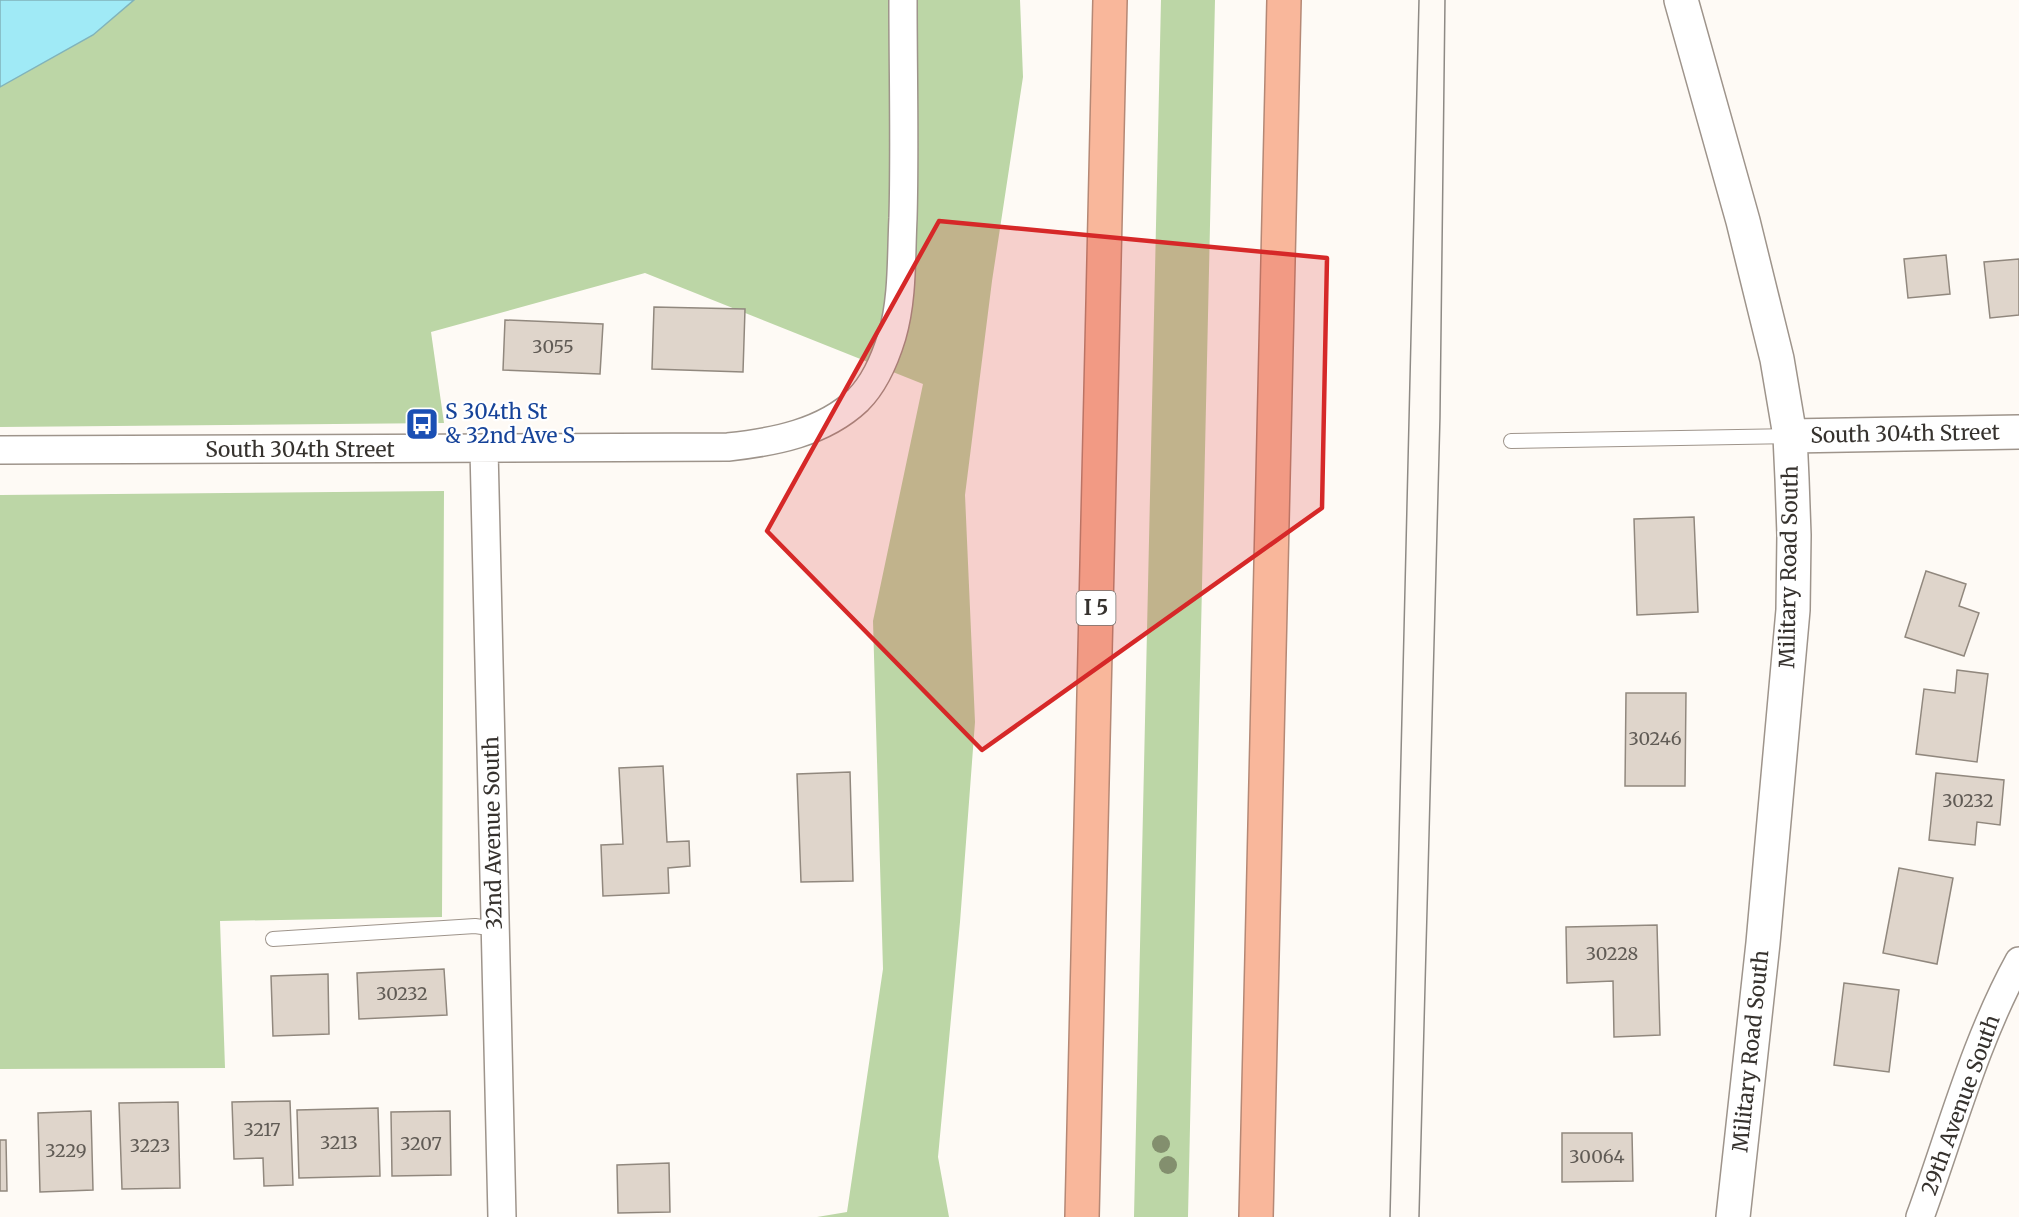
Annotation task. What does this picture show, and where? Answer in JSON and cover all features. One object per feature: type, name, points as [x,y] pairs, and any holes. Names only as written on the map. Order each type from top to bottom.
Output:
[{"type":"highway","name":"I 5","points":[[1082,1217],[1110,0]]},
{"type":"highway","points":[[1256,1217],[1284,0]]},
{"type":"main road","name":"Military Road South","points":[[1681,0],[1765,308],[1777,359],[1790,436],[1794,535],[1793,610],[1763,943],[1733,1217]]},
{"type":"main road","name":"South 304th Street","points":[[1790,436],[2019,432]]},
{"type":"street","name":"South 304th Street","points":[[0,450],[728,447],[765,443],[805,432],[834,419],[858,399],[873,381],[892,335],[901,275],[904,175],[903,0]]},
{"type":"street","name":"32nd Avenue South","points":[[484,449],[502,1217]]},
{"type":"street","name":"29th Avenue South","points":[[1920,1217],[1968,1080],[2005,987],[2019,961]]},
{"type":"lane","points":[[1511,441],[1790,436]]},
{"type":"lane","points":[[273,939],[475,926],[496,929]]},
{"type":"highlighted area","points":[[939,221],[1327,258],[1322,508],[982,750],[767,531]]},
{"type":"green space","points":[[134,0],[1020,0],[1023,77],[992,281],[965,495],[975,722],[960,922],[938,1157],[949,1217],[817,1217],[847,1212],[883,969],[873,621],[923,384],[645,273],[431,332],[444,423],[0,427],[0,87],[93,35]]},
{"type":"green space","points":[[1161,0],[1215,0],[1188,1217],[1134,1217]]},
{"type":"green space","points":[[444,491],[442,917],[220,921],[225,1068],[0,1069],[0,495]]},
{"type":"water","points":[[0,0],[134,0],[93,35],[0,87]]},
{"type":"building","points":[[1946,255],[1950,294],[1908,298],[1904,259]]},
{"type":"building","points":[[2019,259],[2019,315],[1990,318],[1984,262]]},
{"type":"building","points":[[654,307],[745,309],[743,372],[652,369]]},
{"type":"building","points":[[505,320],[603,324],[600,374],[503,370]]},
{"type":"building","points":[[1694,517],[1698,612],[1637,615],[1634,519]]},
{"type":"building","points":[[1926,571],[1966,584],[1959,606],[1979,613],[1964,656],[1905,637]]},
{"type":"building","points":[[1957,670],[1988,674],[1977,762],[1916,754],[1924,689],[1955,693]]},
{"type":"building","points":[[1626,693],[1686,693],[1685,786],[1625,786]]},
{"type":"building","points":[[663,766],[667,842],[689,841],[690,866],[668,868],[669,893],[603,896],[601,845],[623,844],[619,768]]},
{"type":"building","points":[[850,772],[853,881],[801,882],[797,774]]},
{"type":"building","points":[[1936,773],[2004,780],[2000,825],[1977,822],[1975,845],[1929,840]]},
{"type":"building","points":[[1899,868],[1953,878],[1937,964],[1883,953]]},
{"type":"building","points":[[1657,925],[1660,1035],[1614,1037],[1613,981],[1567,983],[1566,927]]},
{"type":"building","points":[[444,969],[447,1015],[359,1019],[357,973]]},
{"type":"building","points":[[328,974],[329,1034],[273,1036],[271,976]]},
{"type":"building","points":[[1844,983],[1899,990],[1889,1072],[1834,1065]]},
{"type":"building","points":[[290,1101],[293,1185],[264,1186],[263,1158],[234,1159],[232,1102]]},
{"type":"building","points":[[178,1102],[180,1188],[122,1189],[119,1103]]},
{"type":"building","points":[[378,1108],[380,1176],[299,1178],[297,1110]]},
{"type":"building","points":[[91,1111],[93,1190],[40,1192],[38,1113]]},
{"type":"building","points":[[450,1111],[451,1175],[392,1176],[391,1112]]},
{"type":"building","points":[[1562,1133],[1632,1133],[1633,1181],[1562,1182]]},
{"type":"building","points":[[0,1140],[6,1140],[7,1191],[0,1191]]},
{"type":"building","points":[[669,1163],[670,1212],[618,1213],[617,1165]]},
{"type":"tram line","points":[[1390,1217],[1419,0]]},
{"type":"tram line","points":[[1419,1217],[1440,418],[1445,0]]},
{"type":"place","name":"S 304th St & 32nd Ave S","points":[[422,424]]}]
